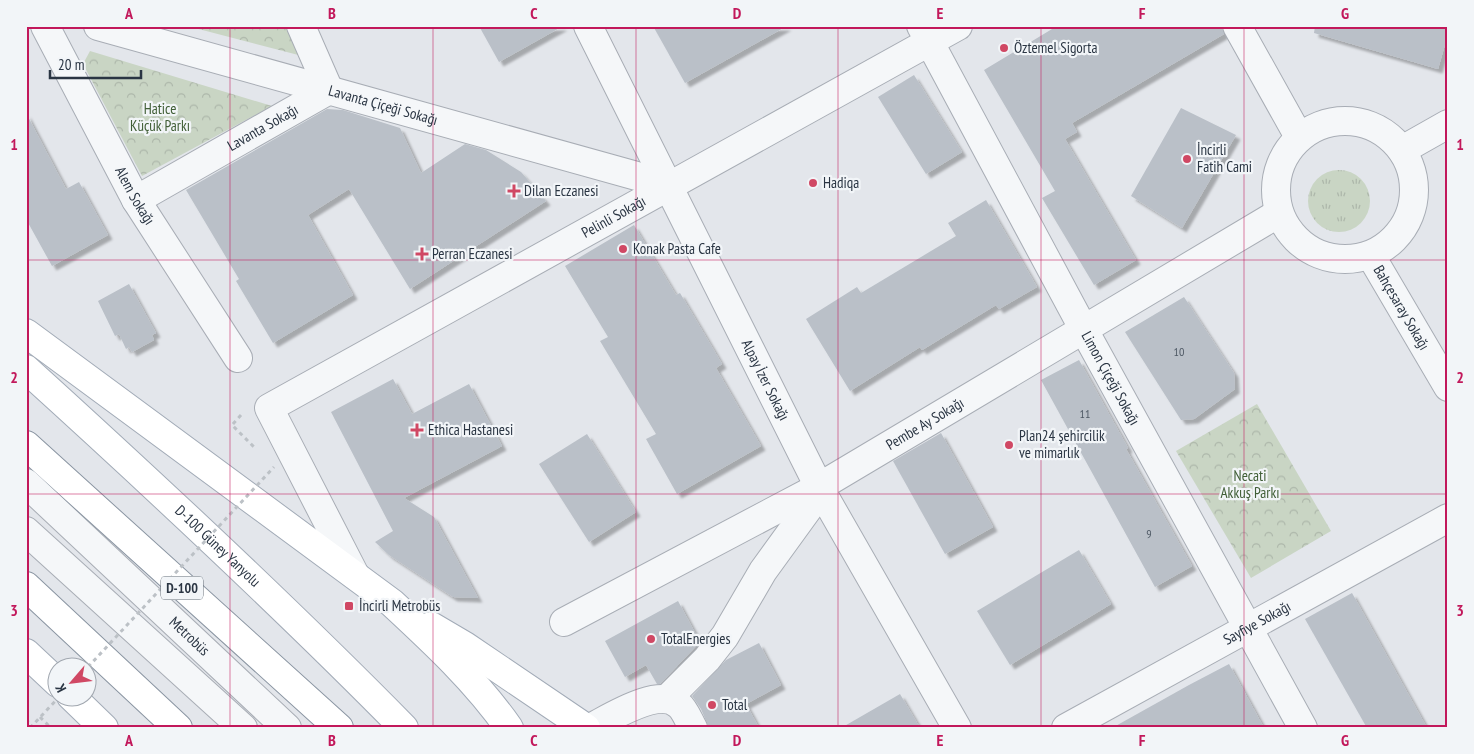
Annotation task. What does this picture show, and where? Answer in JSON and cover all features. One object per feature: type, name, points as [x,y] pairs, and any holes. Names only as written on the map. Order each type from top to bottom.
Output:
[{"type":"main road","points":[[26,333],[392,603],[442,650],[478,688],[509,728]]},
{"type":"main road","name":"D-100 Güney Yanyolu","points":[[26,369],[195,523],[311,634],[404,728]]},
{"type":"main road","name":"D-100","points":[[26,445],[339,728]]},
{"type":"main road","points":[[26,586],[178,728]]},
{"type":"main road","points":[[392,603],[465,646],[586,728]]},
{"type":"main road","points":[[26,653],[48,674]]},
{"type":"main road","points":[[81,706],[104,728]]},
{"type":"street","name":"Alem Sokağı","points":[[45,26],[136,200],[238,358]]},
{"type":"street","name":"Lavanta Çiçeği Sokağı","points":[[98,26],[668,185]]},
{"type":"street","points":[[301,26],[329,90]]},
{"type":"street","name":"Alpay İzer Sokağı","points":[[588,26],[819,488],[957,728]]},
{"type":"street","name":"Pelinli Sokağı","points":[[355,575],[269,408],[668,185],[925,34],[958,26]]},
{"type":"street","points":[[1237,26],[1299,137]]},
{"type":"street","name":"Limon Çiçeği Sokağı","points":[[925,34],[1247,630],[1303,728]]},
{"type":"street","name":"Lavanta Sokağı","points":[[136,200],[329,90]]},
{"type":"street","points":[[1341,120],[1365,123],[1386,133],[1402,150],[1412,168],[1415,190],[1412,210],[1403,230],[1389,245],[1370,256],[1352,260],[1334,259],[1316,253],[1300,244],[1288,229],[1279,213],[1276,192],[1278,172],[1286,153],[1299,137],[1319,125],[1341,120]]},
{"type":"street","points":[[1402,150],[1448,124]]},
{"type":"street","name":"Pembe Ay Sokağı","points":[[564,622],[819,488],[1279,213]]},
{"type":"street","name":"Bahçesaray Sokağı","points":[[1370,256],[1448,387]]},
{"type":"street","name":"Metrobüs","points":[[26,484],[287,728]]},
{"type":"street","points":[[668,698],[707,659],[726,636],[763,571],[802,520],[819,488]]},
{"type":"street","name":"Sayfiye Sokağı","points":[[1066,728],[1448,518]]},
{"type":"street","points":[[26,531],[242,728]]},
{"type":"street","points":[[590,728],[637,704],[668,698],[679,705],[694,728]]},
{"type":"path","points":[[98,656],[274,467]]},
{"type":"path","points":[[26,719],[32,728],[50,706]]},
{"type":"path","points":[[40,717],[51,728]]},
{"type":"green space","points":[[187,26],[293,26],[306,57]]},
{"type":"green space","name":"Hatice Küçük Parkı","points":[[90,51],[272,106],[142,176],[83,64]]},
{"type":"green space","points":[[1333,170],[1345,170],[1361,179],[1368,189],[1370,201],[1368,213],[1361,223],[1345,232],[1333,232],[1322,227],[1313,218],[1308,207],[1308,195],[1313,184],[1322,175]]},
{"type":"green space","name":"Necati Akkuş Parkı","points":[[1257,404],[1331,531],[1251,578],[1176,451]]},
{"type":"building","points":[[479,26],[563,26],[499,62]]},
{"type":"building","points":[[653,26],[787,26],[685,83]]},
{"type":"building","points":[[1057,26],[1221,26],[1224,34],[1072,123],[1077,132],[1065,139],[1136,260],[1094,285],[1042,198],[1055,191],[984,70]]},
{"type":"building","points":[[1315,26],[1448,26],[1448,34],[1438,69],[1314,33]]},
{"type":"building","points":[[914,75],[962,152],[926,174],[878,97]]},
{"type":"building","name":"İncirli Fatih Cami","points":[[1181,108],[1236,135],[1182,228],[1131,196]]},
{"type":"building","points":[[327,109],[343,110],[400,128],[421,173],[465,144],[486,150],[521,172],[546,201],[410,289],[349,189],[308,215],[353,295],[273,343],[236,281],[239,279],[186,190]]},
{"type":"building","points":[[26,113],[66,189],[79,182],[108,235],[52,266],[26,219]]},
{"type":"building","points":[[986,200],[1037,287],[999,309],[996,305],[922,350],[920,347],[850,391],[806,319],[857,287],[861,293],[956,236],[948,223]]},
{"type":"building","points":[[634,225],[676,295],[680,293],[722,364],[716,368],[761,446],[677,494],[646,439],[656,434],[600,341],[608,337],[565,266]]},
{"type":"building","points":[[129,284],[156,333],[152,335],[154,340],[132,352],[129,347],[126,349],[119,334],[115,336],[98,301]]},
{"type":"building","points":[[1184,297],[1234,373],[1235,389],[1194,419],[1181,420],[1125,332]]},
{"type":"building","points":[[1079,360],[1128,448],[1126,449],[1192,566],[1155,587],[1041,380]]},
{"type":"building","name":"Ethica Hastanesi","points":[[393,379],[412,414],[469,384],[502,446],[404,498],[434,517],[478,598],[453,597],[389,555],[375,542],[393,531],[331,412]]},
{"type":"building","points":[[941,433],[993,527],[945,554],[893,461]]},
{"type":"building","points":[[587,434],[636,512],[589,542],[539,464]]},
{"type":"building","points":[[1079,550],[1111,604],[1010,665],[977,611]]},
{"type":"building","points":[[1352,593],[1427,728],[1367,728],[1305,619]]},
{"type":"building","name":"TotalEnergies","points":[[678,601],[700,642],[660,684],[657,684],[646,665],[625,677],[605,641]]},
{"type":"building","points":[[759,643],[781,685],[746,704],[759,728],[709,728],[701,709],[692,696],[726,660]]},
{"type":"building","points":[[1229,664],[1264,728],[1112,728],[1189,685]]},
{"type":"building","points":[[900,694],[920,728],[841,728]]},
{"type":"place","name":"Öztemel Sigorta","points":[[1004,48]]},
{"type":"place","name":"İncirli Fatih Cami","points":[[1187,159]]},
{"type":"place","name":"Hadiqa","points":[[813,183]]},
{"type":"place","name":"Dilan Eczanesi","points":[[514,191]]},
{"type":"place","name":"Konak Pasta Cafe","points":[[623,249]]},
{"type":"place","name":"Perran Eczanesi","points":[[422,254]]},
{"type":"place","name":"Ethica Hastanesi","points":[[417,430]]},
{"type":"place","name":"Plan24 şehircilik ve mimarlık","points":[[1009,445]]},
{"type":"place","name":"İncirli Metrobüs","points":[[349,606]]},
{"type":"place","name":"TotalEnergies","points":[[651,639]]},
{"type":"place","name":"Total","points":[[712,705]]}]
